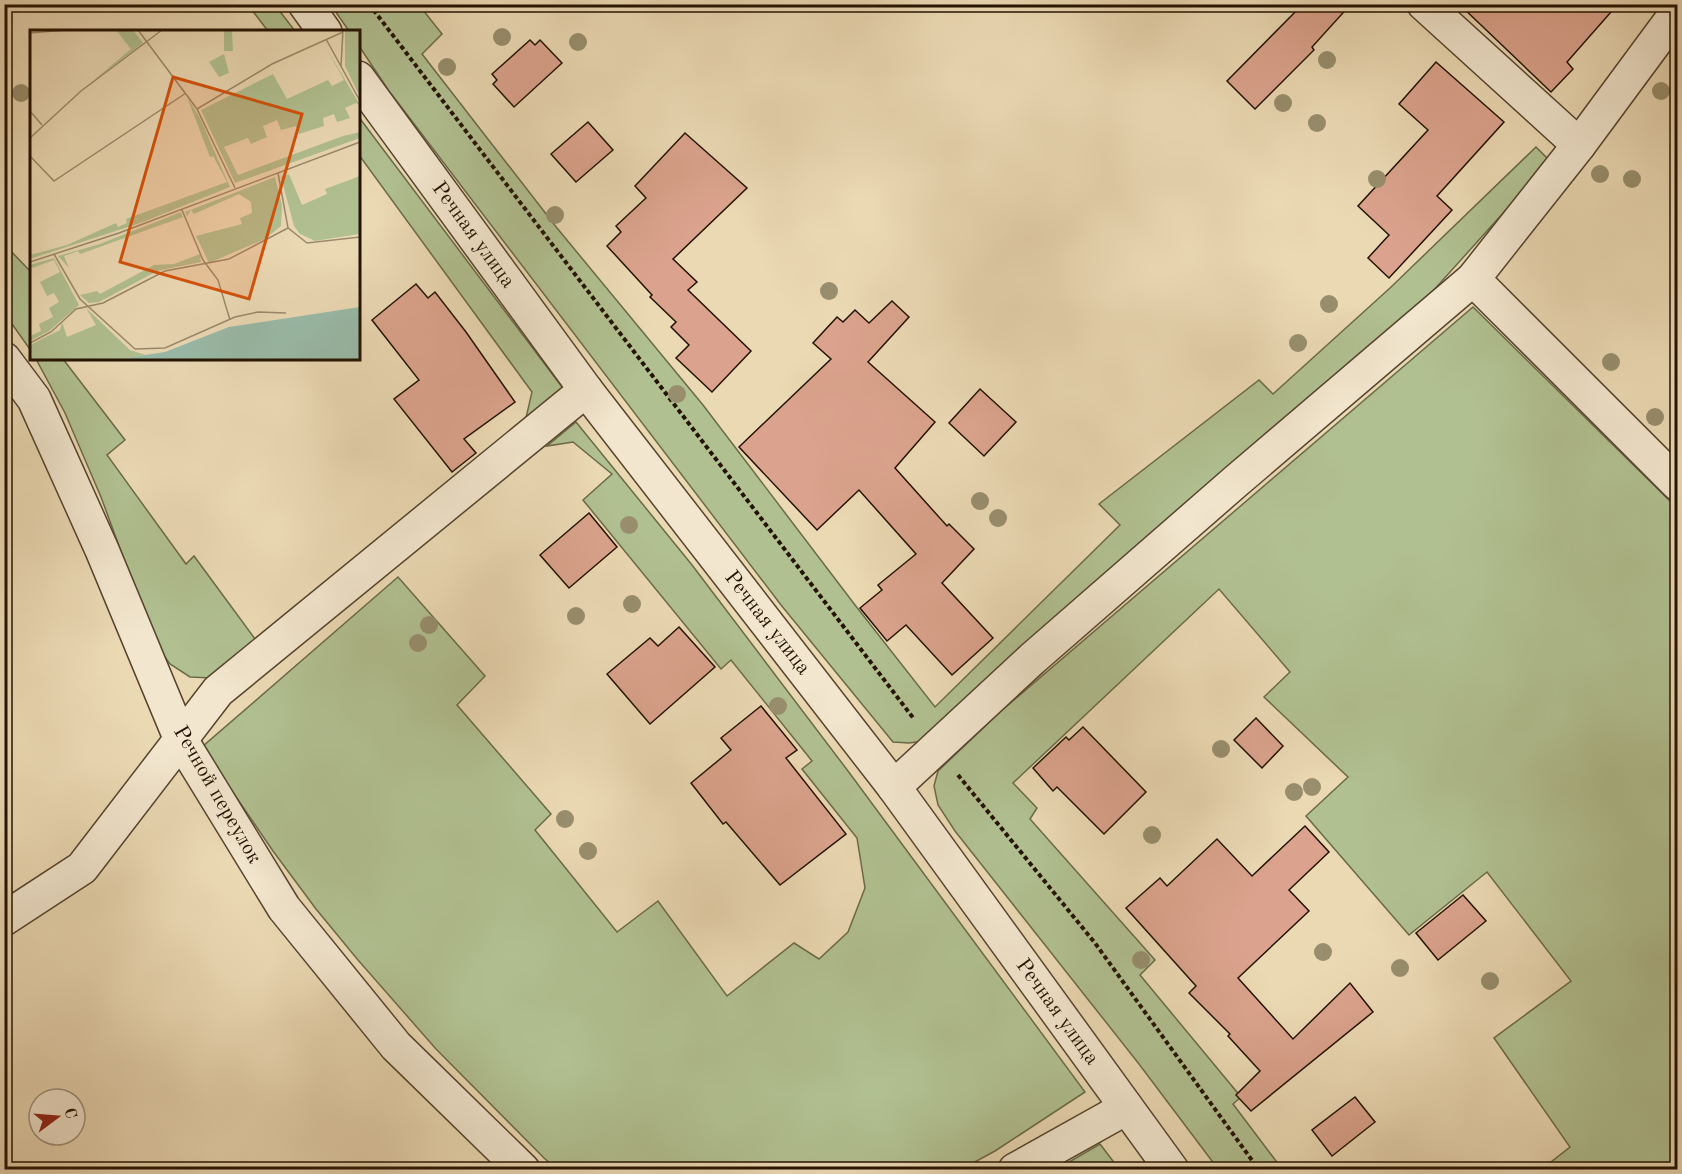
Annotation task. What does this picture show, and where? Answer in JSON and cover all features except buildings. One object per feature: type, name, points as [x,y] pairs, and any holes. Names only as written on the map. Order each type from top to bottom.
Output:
[{"type":"street","points":[[305,4],[324,30]]},
{"type":"street","points":[[1424,4],[1579,145]]},
{"type":"street","points":[[894,787],[1032,658],[1473,279],[1579,145],[1677,11]]},
{"type":"street","name":"Речная улица","points":[[360,81],[586,390],[894,787],[1172,1170]]},
{"type":"street","points":[[1473,279],[1677,484]]},
{"type":"street","name":"Речной переулок","points":[[4,358],[34,399],[102,550],[181,740],[284,908],[396,1046],[524,1170]]},
{"type":"street","points":[[4,919],[82,868],[218,691],[586,390]]},
{"type":"street","points":[[1015,1170],[1126,1108]]},
{"type":"path","points":[[369,4],[936,747],[1095,943],[1259,1170]]},
{"type":"green space","points":[[248,5],[275,5],[294,30],[267,30]]},
{"type":"green space","points":[[331,5],[419,5],[442,34],[422,54],[557,228],[703,405],[935,707],[1120,525],[1099,504],[1259,380],[1273,394],[1390,288],[1536,147],[1550,161],[1405,322],[924,741],[893,742],[781,605],[389,91],[360,48],[360,30],[348,30]]},
{"type":"green space","points":[[360,119],[565,391],[525,422],[532,392],[360,156]]},
{"type":"green space","points":[[4,244],[30,271],[30,350],[5,314]]},
{"type":"green space","points":[[1473,307],[1677,508],[1677,1169],[1542,1169],[1570,1147],[1494,1038],[1571,981],[1487,872],[1409,935],[1306,816],[1348,777],[1264,697],[1290,672],[1219,589],[1013,783],[1037,808],[1030,819],[1155,960],[1140,975],[1241,1097],[1233,1104],[1282,1169],[1218,1169],[1139,1064],[955,831],[938,805],[934,786],[938,771],[1000,712]]},
{"type":"green space","points":[[37,360],[64,360],[125,440],[107,455],[186,564],[194,556],[261,647],[212,678],[190,677],[170,664],[155,644],[101,497],[65,413]]},
{"type":"green space","points":[[576,422],[692,565],[848,771],[1085,1092],[995,1151],[962,1169],[557,1169],[436,1049],[316,909],[202,747],[398,577],[485,676],[457,705],[551,814],[535,830],[617,932],[658,901],[727,996],[794,943],[819,959],[848,932],[865,888],[857,838],[802,769],[812,761],[731,660],[721,669],[583,500],[612,474],[573,442],[547,446]]},
{"type":"green space","points":[[1100,1144],[1119,1169],[1057,1169]]}]
